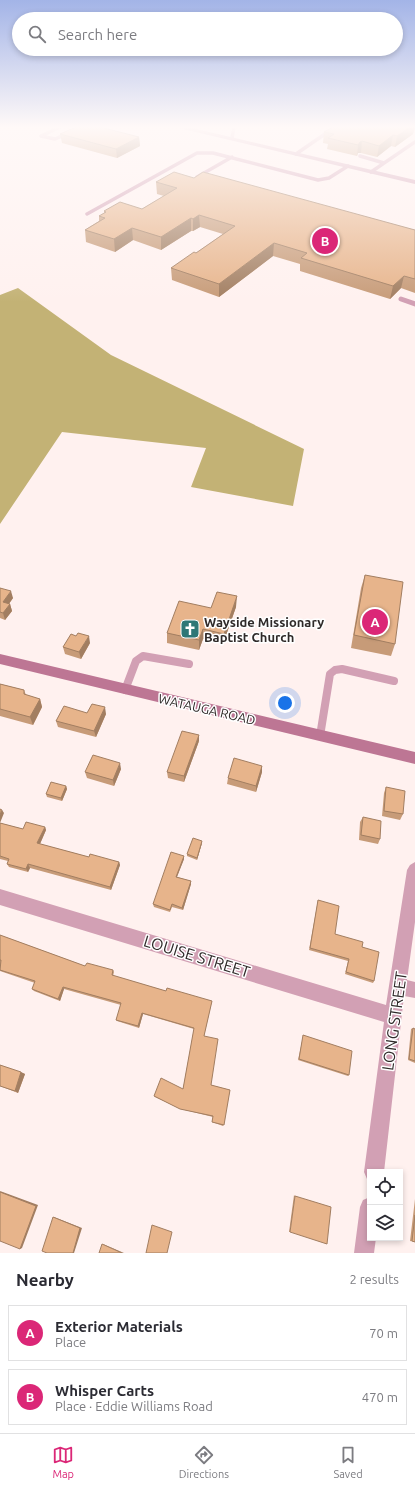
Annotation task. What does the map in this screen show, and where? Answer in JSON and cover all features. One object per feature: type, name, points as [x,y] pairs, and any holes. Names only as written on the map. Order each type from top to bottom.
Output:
[{"type":"main road","name":"WATAUGA ROAD","points":[[0,659],[415,758]]},
{"type":"street","name":"LONG STREET","points":[[374,1169],[393,1016],[407,988],[415,875]]},
{"type":"street","name":"LOUISE STREET","points":[[0,897],[393,1016]]},
{"type":"street","points":[[364,1253],[367,1230]]},
{"type":"lane","points":[[86,214],[138,185]]},
{"type":"lane","points":[[401,299],[415,304]]},
{"type":"lane","points":[[125,690],[136,661],[143,656],[189,664]]},
{"type":"lane","points":[[320,736],[330,674],[335,670],[342,669],[394,681]]},
{"type":"shaded area","points":[[18,288],[111,355],[304,449],[293,506],[191,487],[206,448],[62,432],[0,524],[0,295]]},
{"type":"building","points":[[168,185],[252,185],[415,230],[415,279],[404,276],[393,286],[301,258],[307,253],[274,243],[219,284],[171,268],[235,226],[199,215],[193,219],[191,218],[161,237],[132,228],[114,239],[85,230],[105,218],[99,216],[106,212],[104,211],[120,202],[142,209],[177,188]]},
{"type":"building","points":[[365,575],[403,582],[395,644],[354,635]]},
{"type":"building","points":[[0,588],[11,591],[3,602],[10,604],[3,613],[0,612]]},
{"type":"building","points":[[217,592],[237,596],[224,634],[203,629],[199,640],[167,633],[179,601],[211,608]]},
{"type":"building","points":[[78,633],[89,636],[79,652],[63,647],[71,634],[76,636]]},
{"type":"building","points":[[0,684],[24,690],[24,694],[40,699],[30,717],[0,709]]},
{"type":"building","points":[[92,704],[105,707],[94,731],[56,721],[64,706],[87,713]]},
{"type":"building","points":[[182,731],[199,735],[184,776],[167,772]]},
{"type":"building","points":[[93,755],[120,763],[113,780],[85,772]]},
{"type":"building","points":[[234,758],[262,766],[256,786],[228,778]]},
{"type":"building","points":[[51,782],[66,786],[61,798],[46,794]]},
{"type":"building","points":[[386,787],[405,791],[403,814],[384,811]]},
{"type":"building","points":[[363,817],[381,821],[380,839],[361,835]]},
{"type":"building","points":[[26,822],[45,827],[37,843],[89,857],[90,854],[119,862],[110,887],[28,864],[26,869],[7,864],[9,859],[0,856],[0,823],[23,829]]},
{"type":"building","points":[[193,838],[202,841],[197,858],[187,854]]},
{"type":"building","points":[[171,852],[184,856],[176,877],[191,881],[182,908],[172,904],[170,910],[153,904]]},
{"type":"building","points":[[318,900],[339,906],[335,934],[363,942],[362,947],[379,952],[374,981],[346,972],[349,959],[310,948]]},
{"type":"building","points":[[0,935],[85,966],[87,963],[113,970],[112,975],[166,991],[167,988],[212,1001],[204,1036],[218,1039],[211,1085],[230,1090],[224,1125],[212,1122],[213,1116],[180,1109],[154,1096],[161,1078],[183,1089],[194,1028],[142,1013],[138,1026],[116,1020],[121,1003],[63,987],[58,999],[32,989],[35,981],[0,970]]},
{"type":"building","points":[[413,1028],[415,1029],[415,1061],[409,1059]]},
{"type":"building","points":[[303,1035],[352,1051],[349,1075],[299,1059]]},
{"type":"building","points":[[0,1065],[21,1072],[15,1091],[0,1086]]},
{"type":"building","points":[[0,1192],[36,1206],[20,1249],[0,1241]]},
{"type":"building","points":[[295,1196],[331,1207],[327,1244],[290,1232]]},
{"type":"building","points":[[415,1215],[415,1242],[412,1241]]},
{"type":"building","points":[[53,1217],[80,1228],[73,1253],[47,1253],[42,1251]]},
{"type":"building","points":[[152,1225],[172,1232],[167,1253],[146,1253]]},
{"type":"building","points":[[102,1244],[122,1253],[99,1253]]},
{"type":"place","name":"Whisper Carts","points":[[325,241]]},
{"type":"place","name":"Exterior Materials","points":[[375,622]]},
{"type":"place","name":"Wayside Missionary Baptist Church","points":[[190,629]]}]
